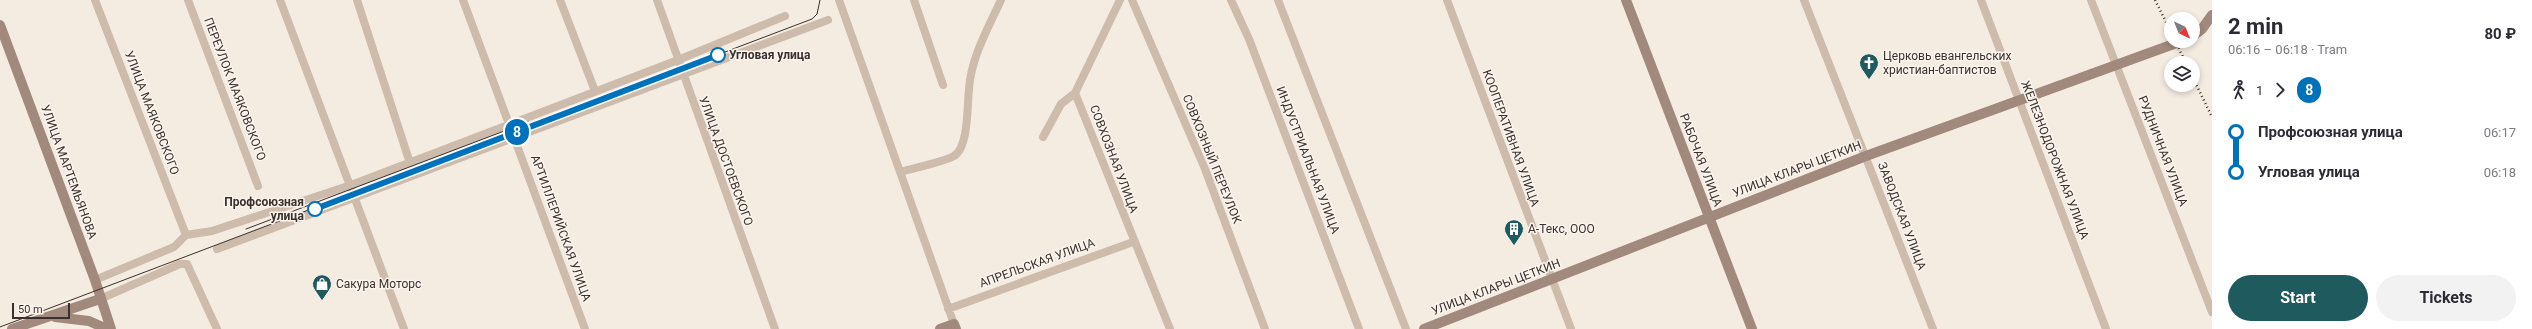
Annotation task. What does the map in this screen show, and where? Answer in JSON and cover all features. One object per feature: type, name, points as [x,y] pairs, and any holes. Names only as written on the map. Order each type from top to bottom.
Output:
[{"type":"street","name":"УЛИЦА МАЯКОВСКОГО","points":[[95,0],[186,235]]},
{"type":"street","name":"ПЕРЕУЛОК МАЯКОВСКОГО","points":[[188,0],[258,186]]},
{"type":"street","points":[[280,0],[356,197],[404,329]]},
{"type":"street","points":[[357,0],[410,163]]},
{"type":"street","name":"АРТИЛЛЕРИЙСКАЯ УЛИЦА","points":[[463,0],[511,124],[585,329]]},
{"type":"street","points":[[560,0],[595,90]]},
{"type":"street","name":"УЛИЦА ДОСТОЕВСКОГО","points":[[656,0],[775,329]]},
{"type":"street","points":[[839,0],[955,326],[940,329]]},
{"type":"street","points":[[914,0],[943,85]]},
{"type":"street","points":[[901,172],[954,156],[961,149],[965,137],[969,81],[983,40],[1001,0]]},
{"type":"street","points":[[1043,137],[1061,104],[1076,93],[1120,0]]},
{"type":"street","name":"СОВХОЗНЫЙ ПЕРЕУЛОК","points":[[1132,0],[1205,169],[1265,329]]},
{"type":"street","name":"ИНДУСТРИАЛЬНАЯ УЛИЦА","points":[[1231,0],[1248,39],[1359,329]]},
{"type":"street","points":[[1278,0],[1406,329]]},
{"type":"street","name":"КООПЕРАТИВНАЯ УЛИЦА","points":[[1447,0],[1551,280],[1571,329]]},
{"type":"street","name":"РАБОЧАЯ УЛИЦА","points":[[1626,0],[1752,329]]},
{"type":"street","name":"ЗАВОДСКАЯ УЛИЦА","points":[[1804,0],[1933,329]]},
{"type":"street","name":"ЖЕЛЕЗНОДОРОЖНАЯ УЛИЦА","points":[[1981,0],[2106,329]]},
{"type":"street","name":"РУДНИЧНАЯ УЛИЦА","points":[[2091,0],[2212,312]]},
{"type":"street","points":[[2200,31],[2212,15]]},
{"type":"street","points":[[95,280],[174,247],[186,235],[212,231],[351,185],[511,124],[595,90],[678,60],[785,16]]},
{"type":"street","points":[[217,249],[828,20]]},
{"type":"street","name":"УЛИЦА МАРТЕМЬЯНОВА","points":[[0,25],[95,280],[111,329]]},
{"type":"street","name":"УЛИЦА КЛАРЫ ЦЕТКИН","points":[[1424,329],[1866,156],[2164,48]]},
{"type":"street","name":"СОВХОЗНАЯ УЛИЦА","points":[[1076,93],[1134,242],[1170,329]]},
{"type":"street","name":"АПРЕЛЬСКАЯ УЛИЦА","points":[[948,309],[1134,242]]},
{"type":"street","points":[[12,329],[100,299],[180,264],[187,264],[191,269],[217,329]]},
{"type":"street","points":[[47,317],[69,317],[89,320],[107,329]]},
{"type":"tram line","points":[[0,327],[812,19],[817,14],[820,0]]},
{"type":"tram line","name":"8","points":[[315,209],[718,55]]},
{"type":"tram line","points":[[246,229],[528,122]]},
{"type":"railway","points":[[2155,0],[2164,18]]},
{"type":"railway","points":[[2178,48],[2182,56]]},
{"type":"railway","points":[[2200,92],[2212,117]]},
{"type":"place","name":"Угловая улица","points":[[718,55]]},
{"type":"place","name":"Церковь евангельских христиан-баптистов","points":[[1869,80]]},
{"type":"place","name":"Профсоюзная улица","points":[[315,209]]},
{"type":"place","name":"А-Текс, ООО","points":[[1514,246]]},
{"type":"place","name":"Сакура Моторс","points":[[322,301]]}]
